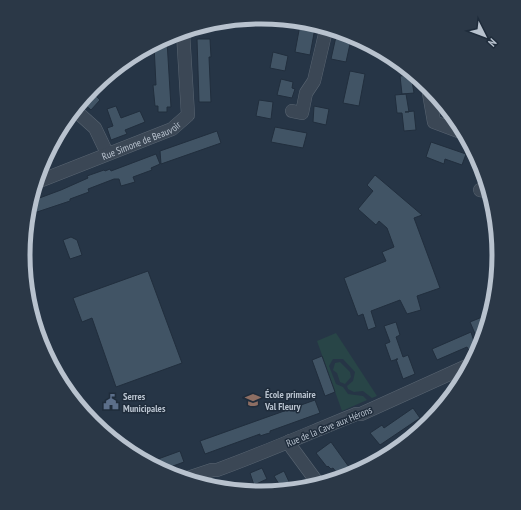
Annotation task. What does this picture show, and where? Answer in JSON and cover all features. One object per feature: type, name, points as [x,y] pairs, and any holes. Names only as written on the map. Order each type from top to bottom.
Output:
[{"type":"street","points":[[292,111],[302,113],[306,93],[314,81],[325,33]]},
{"type":"street","name":"Rue Simone de Beauvoir","points":[[42,180],[172,129],[188,115],[183,37]]},
{"type":"street","points":[[430,99],[434,122],[455,130]]},
{"type":"street","points":[[78,113],[95,128],[107,154]]},
{"type":"street","name":"Rue de la Cave aux Hérons","points":[[194,476],[224,468],[356,414],[361,414],[461,371]]},
{"type":"street","points":[[290,441],[292,448],[315,479]]},
{"type":"green space","points":[[336,333],[377,396],[372,398],[363,391],[354,392],[348,389],[347,386],[353,381],[355,372],[343,359],[333,359],[329,366],[336,384],[343,387],[348,394],[363,396],[367,400],[342,411],[317,341]]},
{"type":"green space","points":[[340,362],[350,372],[351,377],[345,384],[340,382],[337,373],[333,370],[335,363]]},
{"type":"building","points":[[300,27],[315,30],[310,55],[295,52]]},
{"type":"building","points":[[336,36],[350,43],[346,62],[331,59]]},
{"type":"building","points":[[197,39],[210,39],[211,57],[209,57],[211,102],[199,102]]},
{"type":"building","points":[[167,44],[171,107],[167,107],[167,112],[158,112],[158,106],[155,106],[153,85],[156,85],[154,50]]},
{"type":"building","points":[[273,52],[288,56],[285,71],[270,68]]},
{"type":"building","points":[[350,71],[365,74],[359,106],[343,103]]},
{"type":"building","points":[[406,75],[412,80],[414,93],[402,94],[400,76]]},
{"type":"building","points":[[281,79],[293,82],[292,88],[295,89],[292,98],[277,95]]},
{"type":"building","points":[[406,94],[409,112],[414,111],[416,130],[404,131],[402,113],[397,113],[395,95]]},
{"type":"building","points":[[95,95],[100,100],[91,110],[85,105]]},
{"type":"building","points":[[259,100],[273,102],[271,119],[256,116]]},
{"type":"building","points":[[116,106],[121,118],[140,111],[145,122],[125,130],[127,134],[111,140],[107,128],[113,126],[107,109]]},
{"type":"building","points":[[314,106],[329,109],[326,125],[313,122]]},
{"type":"building","points":[[275,127],[307,133],[303,148],[271,142]]},
{"type":"building","points":[[217,131],[221,143],[161,164],[160,151]]},
{"type":"building","points":[[431,142],[466,154],[462,165],[445,159],[444,164],[426,157]]},
{"type":"building","points":[[156,154],[160,164],[151,168],[152,170],[133,177],[135,182],[121,186],[119,179],[114,179],[88,189],[89,192],[70,199],[70,201],[33,213],[36,199],[88,178],[87,176],[104,170],[110,169],[111,171]]},
{"type":"building","points":[[375,175],[422,215],[414,218],[440,288],[417,296],[421,310],[407,314],[400,300],[371,311],[376,327],[368,330],[363,314],[358,316],[344,278],[386,261],[382,252],[394,247],[387,228],[379,221],[376,225],[358,209],[373,191],[367,185]]},
{"type":"building","points":[[71,237],[77,240],[82,255],[70,259],[63,240]]},
{"type":"building","points":[[148,271],[182,363],[116,387],[92,318],[82,322],[73,298]]},
{"type":"building","points":[[483,316],[477,336],[476,336],[470,322]]},
{"type":"building","points":[[396,322],[400,335],[396,337],[403,357],[408,355],[415,374],[403,379],[396,360],[391,361],[385,344],[390,342],[384,326]]},
{"type":"building","points":[[471,332],[474,342],[470,352],[467,347],[437,360],[432,349]]},
{"type":"building","points":[[322,356],[335,392],[325,396],[312,360]]},
{"type":"building","points":[[315,400],[320,413],[270,431],[270,433],[260,436],[260,434],[205,454],[200,441]]},
{"type":"building","points":[[413,408],[420,418],[380,445],[370,433],[382,425],[384,428]]},
{"type":"building","points":[[331,442],[350,468],[337,473],[333,468],[331,469],[328,466],[327,467],[316,453]]},
{"type":"building","points":[[180,451],[184,462],[170,467],[159,463],[158,459]]},
{"type":"building","points":[[262,468],[267,479],[254,485],[250,473]]},
{"type":"building","points":[[284,471],[290,484],[280,485],[274,476]]},
{"type":"place","name":"École primaire Val Fleury","points":[[253,400]]},
{"type":"place","name":"Serres Municipales","points":[[111,402]]}]
